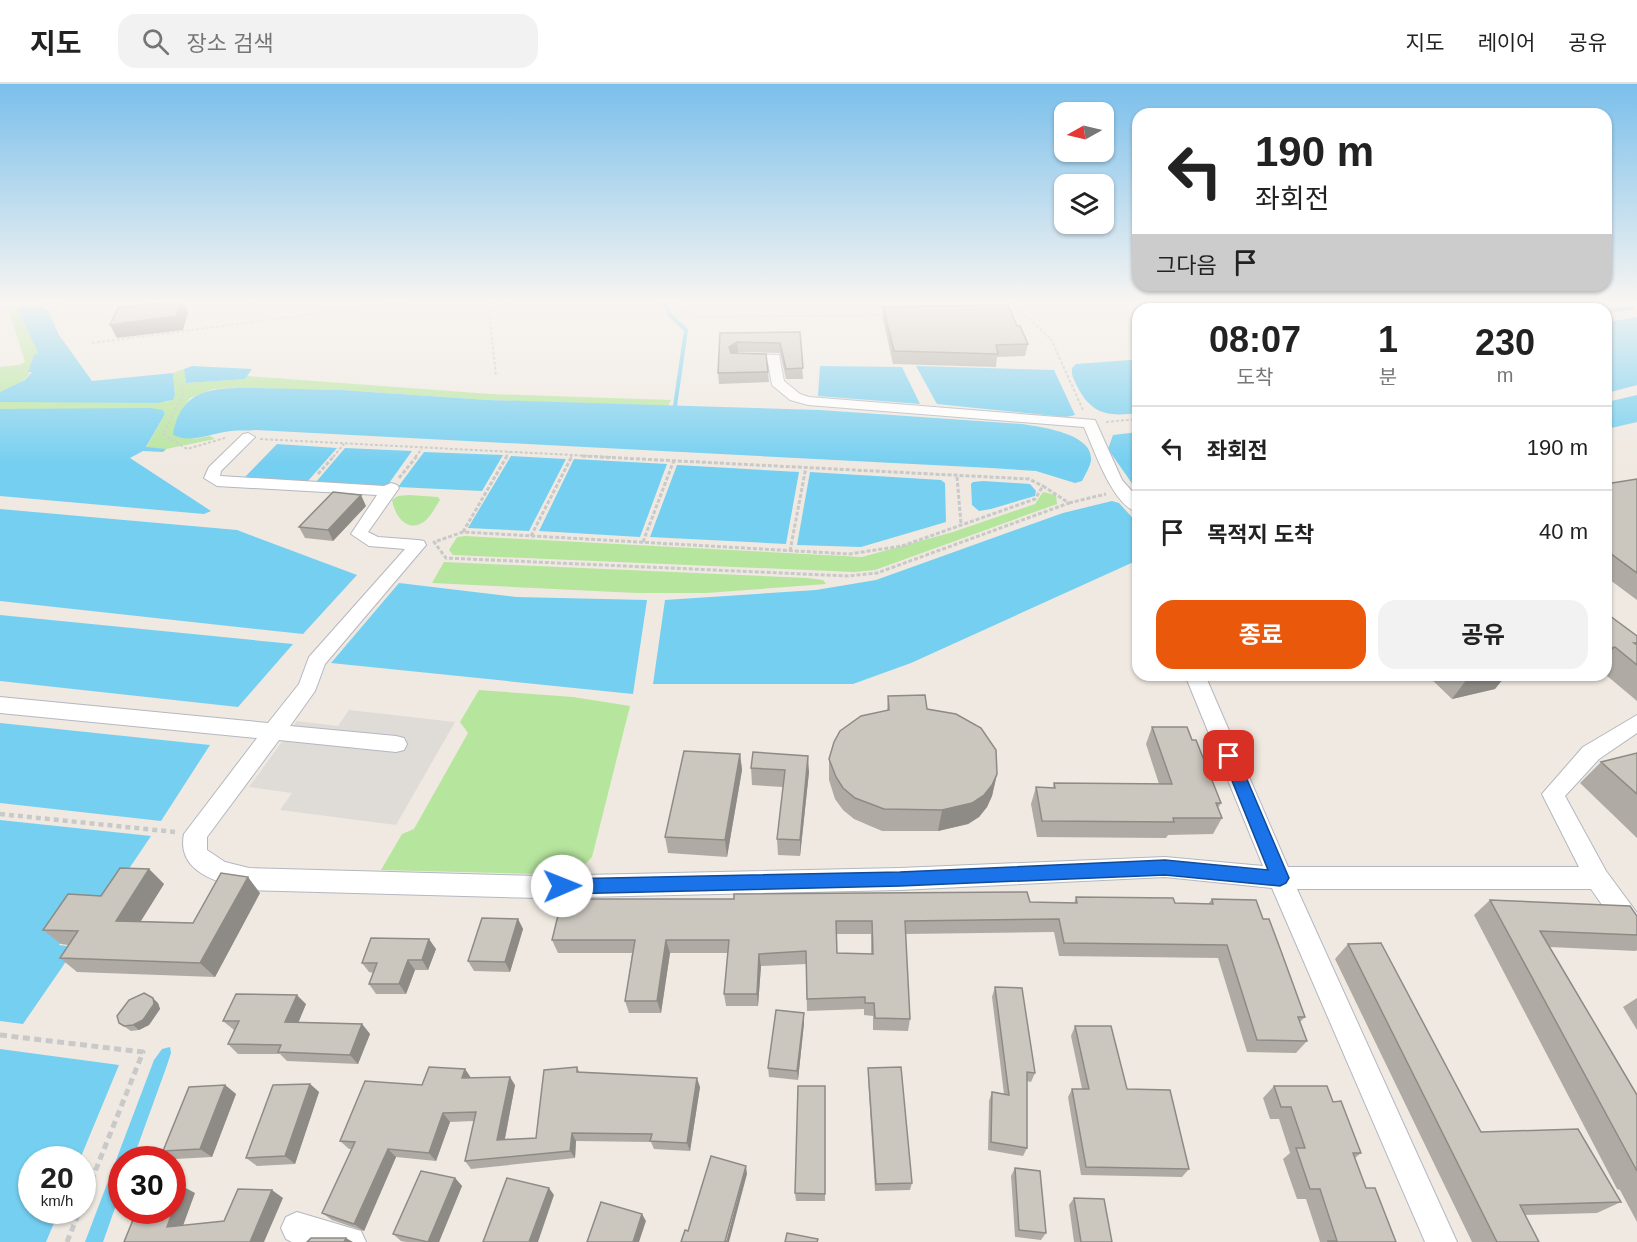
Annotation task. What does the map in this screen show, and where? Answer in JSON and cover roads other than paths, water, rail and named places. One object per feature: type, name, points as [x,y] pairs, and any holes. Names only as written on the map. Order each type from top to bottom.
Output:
[{"type":"street","points":[[738,358],[774,358],[777,382],[795,398],[808,401],[1090,423],[1115,482],[1132,501]]},
{"type":"street","points":[[248,437],[214,470],[212,478],[217,481],[390,489],[359,534],[375,542],[418,545],[316,662],[308,686],[196,834],[195,849],[201,859],[212,867],[249,879],[540,887],[900,879],[1165,867],[1280,878],[1597,878]]},
{"type":"street","points":[[1198,681],[1280,878],[1440,1242]]},
{"type":"street","points":[[0,705],[73,714],[275,730],[396,744]]},
{"type":"street","points":[[1637,723],[1591,753],[1553,794],[1597,878],[1637,934]]},
{"type":"street","points":[[297,1228],[350,1242]]},
{"type":"water","points":[[34,356],[74,356],[92,381],[173,373],[175,395],[173,400],[158,403],[0,402],[0,392],[25,380],[32,372],[28,372]]},
{"type":"water","points":[[1612,356],[1637,356],[1637,385],[1612,392]]},
{"type":"water","points":[[1132,360],[1132,413],[1109,414],[1088,403],[1072,375],[1072,368],[1076,364]]},
{"type":"water","points":[[192,366],[252,369],[245,379],[186,383],[184,369]]},
{"type":"water","points":[[820,366],[902,367],[920,404],[818,396]]},
{"type":"water","points":[[916,366],[1054,370],[1075,415],[1066,417],[937,404]]},
{"type":"water","points":[[227,388],[341,390],[488,400],[820,410],[1022,424],[1064,433],[1075,438],[1084,443],[1091,460],[1082,481],[1075,483],[1036,471],[991,468],[256,430],[231,431],[195,438],[173,435],[177,419],[184,407],[202,393]]},
{"type":"water","points":[[1637,395],[1637,422],[1612,428],[1612,401]]},
{"type":"water","points":[[150,408],[163,410],[165,414],[146,447],[166,449],[163,452],[143,451],[130,458],[211,511],[204,514],[0,496],[0,409]]},
{"type":"water","points":[[1132,433],[1132,483],[1108,449],[1113,435]]},
{"type":"water","points":[[277,444],[337,448],[307,482],[244,478]]},
{"type":"water","points":[[345,448],[412,451],[387,486],[316,482]]},
{"type":"water","points":[[424,452],[503,455],[482,491],[398,487]]},
{"type":"water","points":[[511,456],[566,459],[529,531],[468,528]]},
{"type":"water","points":[[574,459],[667,464],[640,537],[539,531]]},
{"type":"water","points":[[677,465],[799,472],[786,544],[650,537]]},
{"type":"water","points":[[810,472],[941,480],[945,483],[946,522],[861,547],[797,545]]},
{"type":"water","points":[[983,481],[1030,484],[1036,491],[1035,496],[979,511],[972,505],[971,484]]},
{"type":"water","points":[[1112,501],[1119,503],[1132,517],[1132,563],[911,663],[853,684],[653,684],[665,600],[816,590],[876,580],[1063,513]]},
{"type":"water","points":[[0,509],[237,530],[357,575],[303,634],[0,601]]},
{"type":"water","points":[[399,583],[516,597],[647,600],[633,694],[331,663]]},
{"type":"water","points":[[0,615],[293,644],[238,707],[0,681]]},
{"type":"water","points":[[0,723],[210,745],[161,821],[0,803]]},
{"type":"water","points":[[0,820],[151,836],[102,909],[84,909],[59,945],[76,947],[23,1024],[0,1021]]},
{"type":"water","points":[[170,1047],[171,1053],[138,1146],[121,1146],[154,1060],[162,1049]]},
{"type":"water","points":[[0,1049],[119,1065],[85,1146],[18,1146],[18,1224],[54,1224],[46,1242],[0,1242]]},
{"type":"water","points":[[108,1181],[109,1224],[103,1242],[85,1242],[92,1224],[96,1224],[96,1213]]},
{"type":"waterway","points":[[675,406],[682,356]]}]
